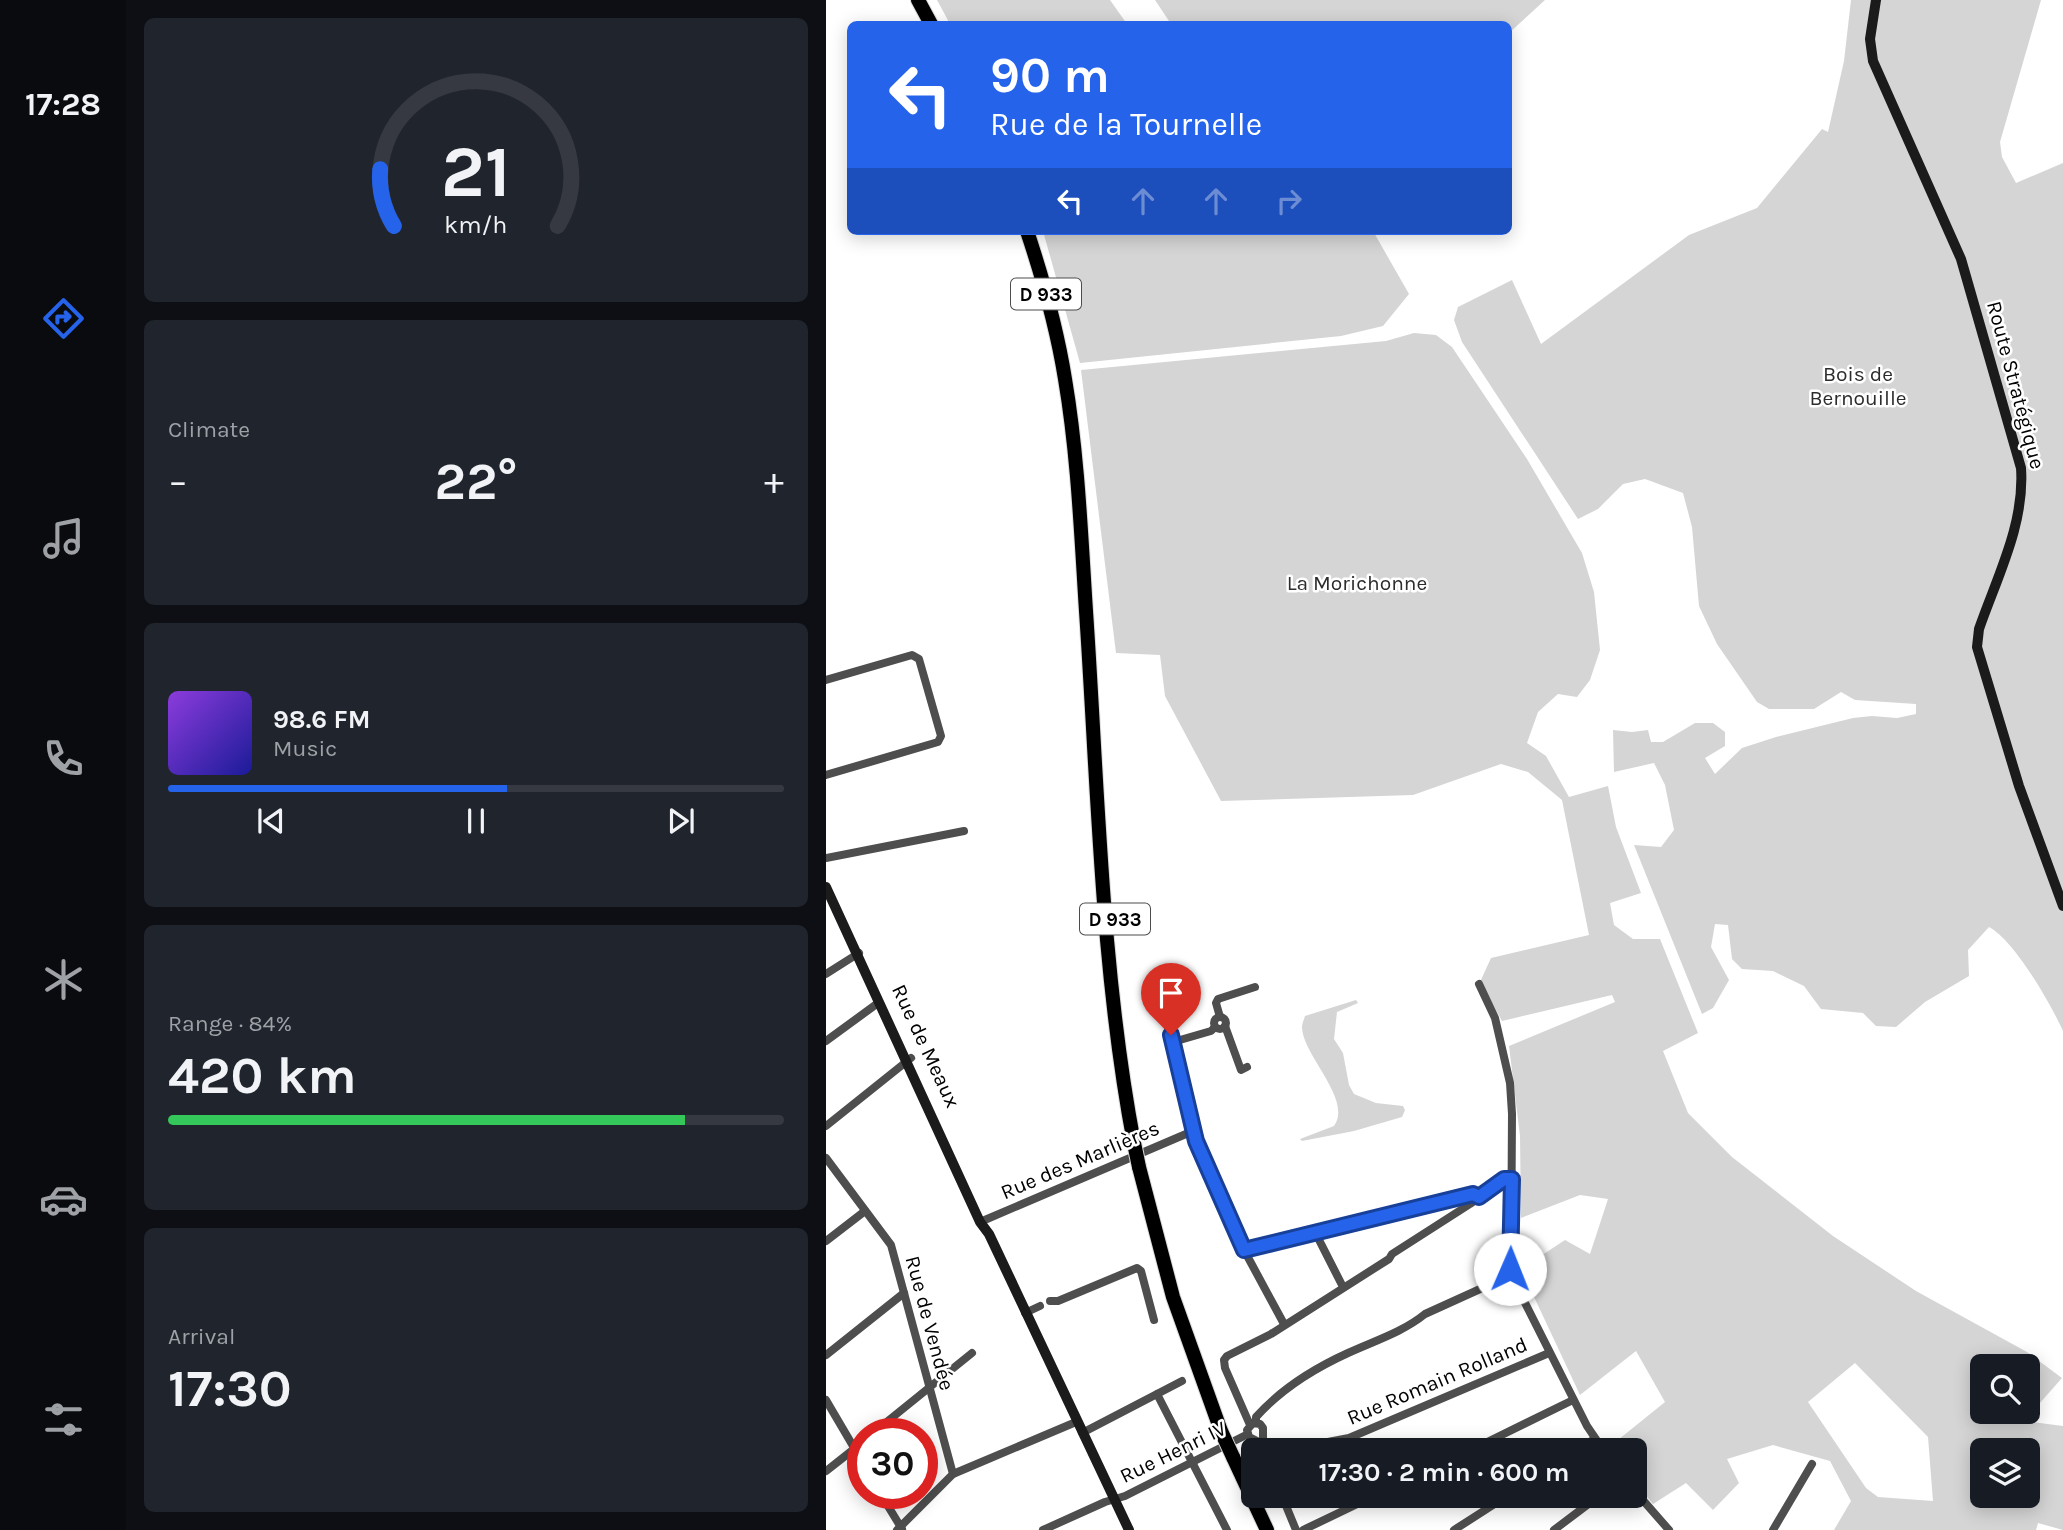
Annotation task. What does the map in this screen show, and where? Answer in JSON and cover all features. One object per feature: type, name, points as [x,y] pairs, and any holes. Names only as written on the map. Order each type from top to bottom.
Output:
[{"type":"highway","points":[[918,0],[929,21]]},
{"type":"highway","points":[[928,0],[939,21]]},
{"type":"highway","name":"D 933","points":[[1028,235],[1066,358]]},
{"type":"highway","name":"D 933","points":[[1037,235],[1053,284],[1088,503],[1121,999],[1138,1142],[1181,1296],[1225,1429],[1266,1530]]},
{"type":"highway","name":"D 933","points":[[1237,1455],[1241,1461]]},
{"type":"highway","points":[[1267,1508],[1277,1530]]},
{"type":"main road","name":"Route Stratégique","points":[[1876,0],[1870,39],[1873,61],[1961,259],[2021,468],[2023,492],[2018,520],[1979,629],[1978,647],[2019,786],[2063,906]]},
{"type":"main road","name":"Rue de Meaux","points":[[826,875],[989,1234],[1129,1530]]},
{"type":"main road","name":"Rue de Meaux","points":[[826,887],[829,902],[859,952],[878,1003],[909,1060],[916,1083],[928,1102]]},
{"type":"street","points":[[826,680],[912,655],[919,659],[942,736],[938,742],[826,775]]},
{"type":"street","points":[[826,858],[964,831]]},
{"type":"street","points":[[826,974],[859,952]]},
{"type":"street","points":[[1479,984],[1495,1018],[1510,1083],[1511,1275],[1593,1438]]},
{"type":"street","points":[[1247,1067],[1241,1069],[1216,1003],[1218,999],[1255,987]]},
{"type":"street","points":[[1157,997],[1173,1042],[1193,1131],[1244,1250],[1284,1325]]},
{"type":"street","points":[[826,1041],[878,1003]]},
{"type":"street","points":[[1215,1027],[1214,1020],[1220,1017]]},
{"type":"street","points":[[1173,1042],[1215,1027],[1221,1030],[1225,1026]]},
{"type":"street","points":[[826,1126],[909,1060]]},
{"type":"street","name":"Rue des Marlières","points":[[983,1221],[1193,1131]]},
{"type":"street","name":"Rue de Vendée","points":[[826,1158],[891,1245],[953,1474]]},
{"type":"street","points":[[1264,1438],[1263,1428],[1253,1424],[1225,1368],[1224,1360],[1343,1287],[1504,1179],[1512,1179]]},
{"type":"street","points":[[1244,1250],[1473,1194],[1479,1197]]},
{"type":"street","points":[[826,1241],[865,1210]]},
{"type":"street","points":[[1315,1232],[1343,1287]]},
{"type":"street","points":[[1050,1301],[1058,1301],[1137,1268],[1141,1271],[1154,1320]]},
{"type":"street","points":[[1254,1438],[1248,1434],[1256,1417],[1279,1394],[1318,1368],[1475,1290],[1511,1275]]},
{"type":"street","points":[[826,1355],[904,1293]]},
{"type":"street","points":[[1026,1313],[1040,1306]]},
{"type":"street","points":[[892,1418],[972,1353]]},
{"type":"street","name":"Rue Romain Rolland","points":[[1349,1438],[1549,1353]]},
{"type":"street","points":[[1082,1433],[1182,1381]]},
{"type":"street","points":[[1157,1394],[1227,1530]]},
{"type":"street","points":[[826,1400],[847,1437]]},
{"type":"street","points":[[1496,1438],[1573,1400]]},
{"type":"street","points":[[889,1509],[900,1529],[953,1474],[1076,1422]]},
{"type":"street","name":"Rue Henri IV","points":[[1043,1530],[1114,1500],[1248,1434]]},
{"type":"street","points":[[826,1471],[847,1454]]},
{"type":"street","points":[[1773,1530],[1812,1464]]},
{"type":"street","points":[[1647,1505],[1669,1530]]},
{"type":"street","points":[[1287,1508],[1296,1530]]},
{"type":"street","points":[[1303,1530],[1349,1508]]},
{"type":"street","points":[[1454,1530],[1488,1508]]},
{"type":"street","points":[[1554,1530],[1583,1508]]},
{"type":"green space","points":[[937,0],[1110,0],[1125,21],[948,21]]},
{"type":"green space","points":[[1155,0],[1545,0],[1512,30],[1512,21],[1169,21]]},
{"type":"green space","name":"Bois de Bernouille","points":[[1851,0],[2041,0],[2000,142],[2002,157],[2016,183],[2063,163],[2063,1031],[2050,1005],[2020,959],[1999,934],[1989,927],[1968,950],[1969,976],[1925,1002],[1896,1027],[1876,1026],[1863,1013],[1821,1009],[1804,986],[1773,971],[1742,969],[1732,959],[1728,925],[1715,924],[1711,947],[1729,980],[1713,1008],[1702,1014],[1634,845],[1661,847],[1674,830],[1665,785],[1654,763],[1614,772],[1613,730],[1648,730],[1651,742],[1663,742],[1695,723],[1713,723],[1725,732],[1725,746],[1705,758],[1715,774],[1742,748],[1853,718],[1897,718],[1916,714],[1916,704],[1855,700],[1841,692],[1814,709],[1769,709],[1757,702],[1717,644],[1699,606],[1692,527],[1683,493],[1645,479],[1623,484],[1598,509],[1578,519],[1462,342],[1454,320],[1458,307],[1512,280],[1541,344],[1689,235],[1757,208],[1822,129],[1828,132],[1844,61]]},
{"type":"green space","points":[[1044,235],[1375,235],[1409,294],[1383,326],[1341,336],[1080,363]]},
{"type":"green space","name":"La Morichonne","points":[[1414,333],[1436,335],[1452,347],[1527,459],[1582,553],[1594,592],[1600,650],[1590,680],[1577,697],[1558,694],[1538,712],[1527,743],[1546,756],[1569,797],[1608,786],[1616,827],[1641,893],[1610,903],[1614,925],[1633,939],[1660,939],[1698,1033],[1663,1051],[1688,1113],[1732,1157],[1833,1236],[1916,1291],[2030,1354],[1970,1354],[1970,1424],[2040,1423],[2063,1426],[2063,1530],[2038,1523],[2036,1530],[1834,1530],[1851,1501],[1830,1461],[1773,1445],[1727,1459],[1739,1483],[1713,1510],[1686,1483],[1653,1504],[1647,1497],[1647,1438],[1620,1438],[1665,1402],[1636,1351],[1580,1395],[1521,1269],[1565,1240],[1590,1254],[1608,1199],[1580,1195],[1521,1218],[1520,1136],[1509,1046],[1615,1002],[1612,995],[1502,1021],[1480,982],[1491,958],[1589,935],[1562,800],[1528,772],[1501,764],[1413,795],[1221,801],[1165,696],[1160,655],[1116,653],[1081,370],[1386,341]],"holes":[[[1855,1363],[1928,1437],[1933,1501],[1878,1497],[1866,1488],[1808,1402]]]},
{"type":"green space","points":[[1356,1000],[1358,1003],[1337,1012],[1334,1039],[1343,1053],[1349,1085],[1354,1094],[1376,1103],[1403,1106],[1405,1110],[1402,1117],[1354,1131],[1302,1141],[1300,1139],[1334,1126],[1338,1115],[1332,1090],[1304,1038],[1302,1027],[1305,1016]]},
{"type":"green space","points":[[2040,1362],[2062,1378],[2040,1403]]},
{"type":"route","points":[[1171,1035],[1196,1141],[1244,1250],[1473,1194],[1479,1197],[1504,1179],[1512,1179],[1510,1269]]}]
